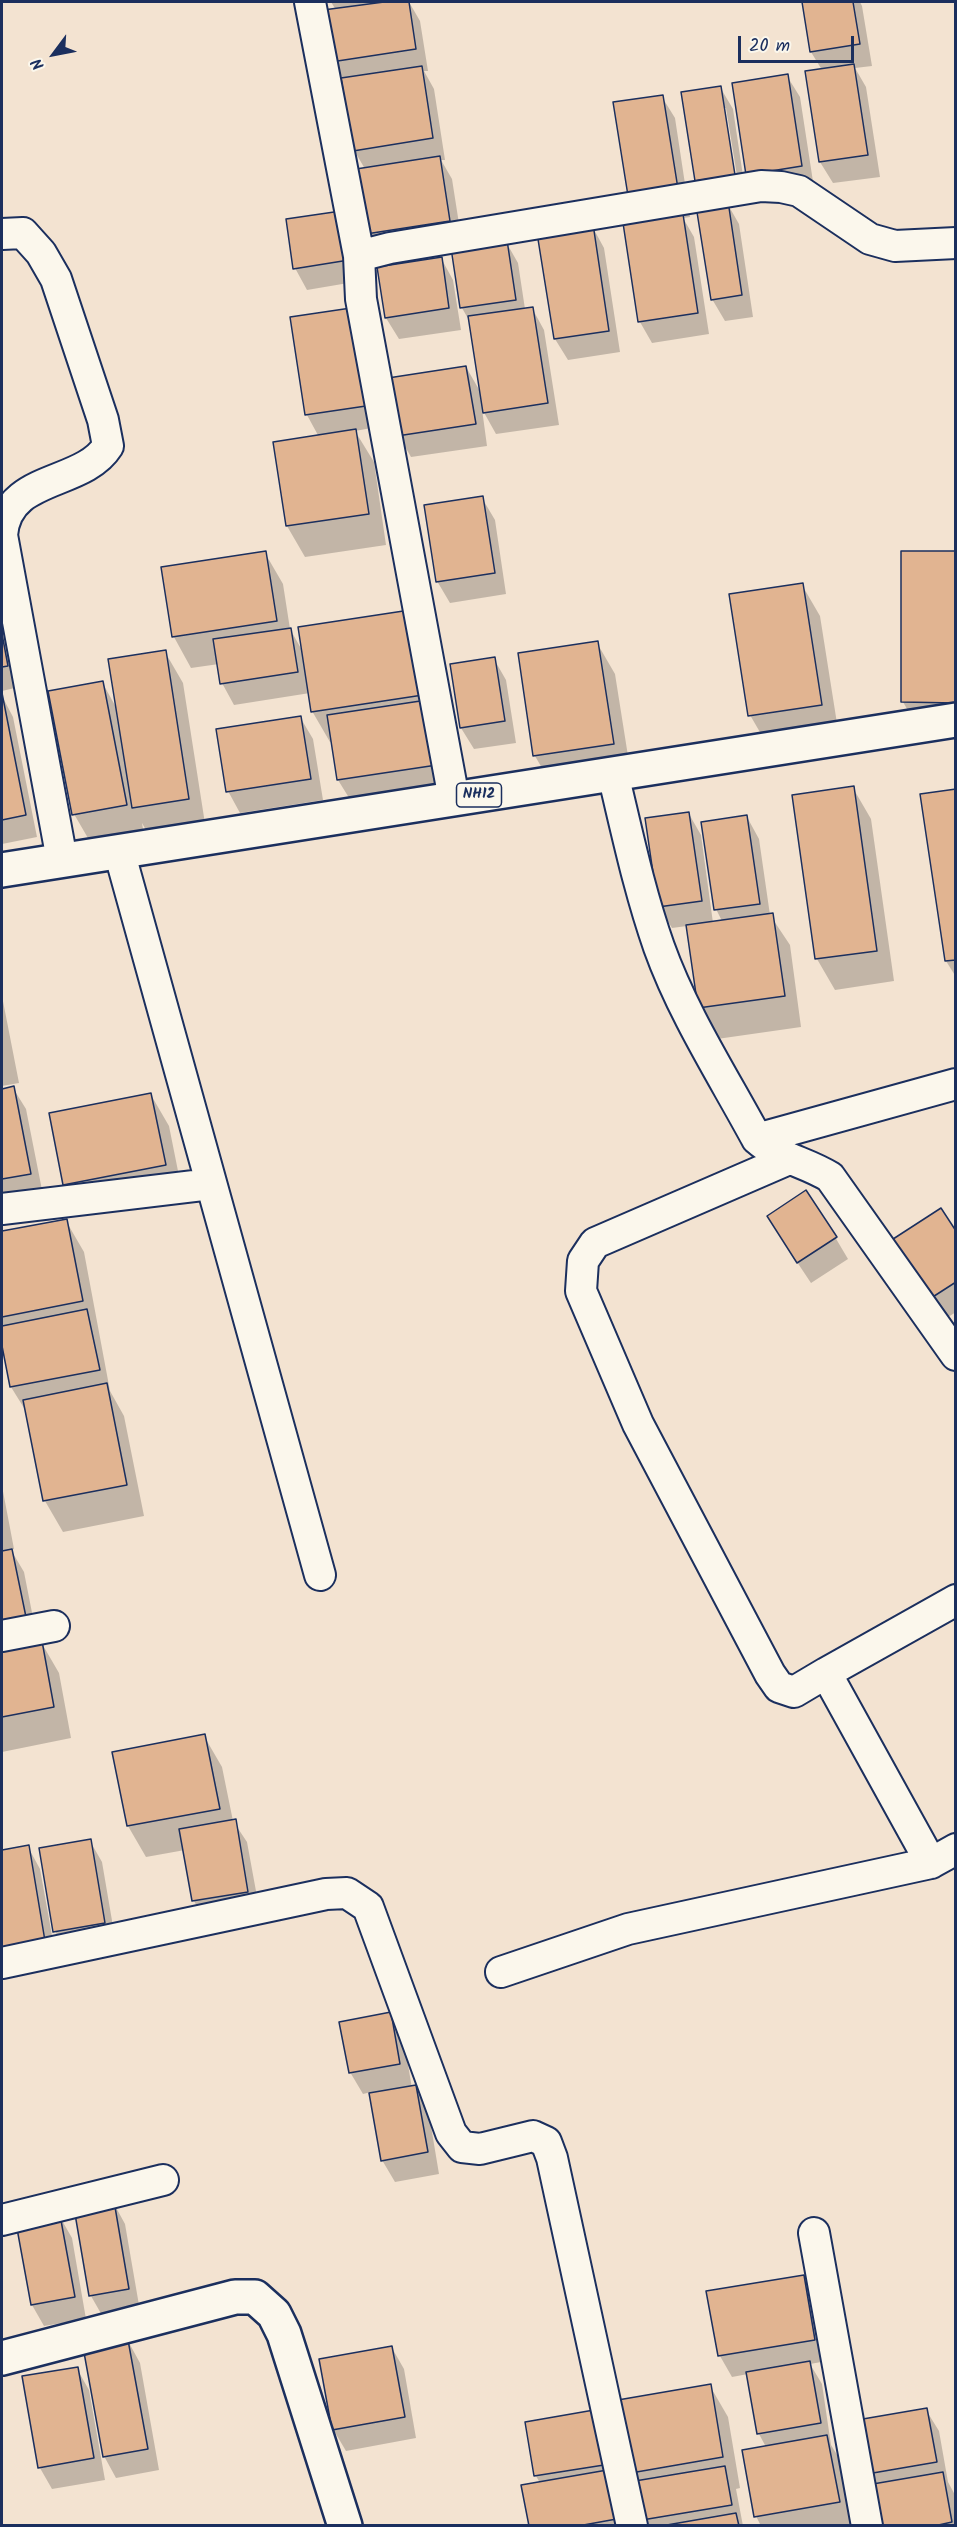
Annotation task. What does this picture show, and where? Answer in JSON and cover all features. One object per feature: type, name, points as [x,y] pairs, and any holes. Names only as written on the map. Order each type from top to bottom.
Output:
[{"type":"main road","name":"NH12","points":[[2,870],[956,720]]},
{"type":"main road","points":[[2,2358],[235,2297],[255,2297],[274,2313],[284,2334],[345,2526]]},
{"type":"street","points":[[310,2],[359,256],[360,299],[454,799]]},
{"type":"street","points":[[359,256],[390,248],[761,186],[781,187],[799,192],[870,239],[895,246],[956,243]]},
{"type":"street","points":[[2,234],[23,233],[41,253],[56,279],[103,420],[108,446],[99,459],[12,504],[3,518],[2,535],[62,860]]},
{"type":"street","points":[[613,774],[642,891],[660,948],[678,991],[757,1139],[770,1151],[810,1164],[830,1177],[956,1355]]},
{"type":"street","points":[[119,851],[320,1575]]},
{"type":"street","points":[[757,1139],[956,1084]]},
{"type":"street","points":[[789,1159],[595,1243],[584,1261],[581,1291],[638,1424],[779,1687],[794,1692],[956,1600]]},
{"type":"street","points":[[2,1209],[211,1184]]},
{"type":"street","points":[[2,1636],[54,1626]]},
{"type":"street","points":[[501,1972],[628,1929],[943,1856],[826,1673]]},
{"type":"street","points":[[2,1964],[326,1894],[346,1893],[368,1906],[451,2133],[462,2147],[480,2149],[533,2136],[546,2142],[552,2157],[632,2526]]},
{"type":"street","points":[[2,2220],[163,2180]]},
{"type":"street","points":[[814,2233],[867,2526]]},
{"type":"building","points":[[384,2],[409,2],[416,49],[331,62],[323,10]]},
{"type":"building","points":[[802,2],[853,2],[860,44],[810,52]]},
{"type":"building","points":[[854,64],[868,155],[819,162],[805,71]]},
{"type":"building","points":[[422,66],[433,138],[353,151],[341,78]]},
{"type":"building","points":[[788,74],[802,166],[746,175],[732,83]]},
{"type":"building","points":[[721,86],[735,175],[695,181],[681,92]]},
{"type":"building","points":[[663,95],[679,195],[629,202],[613,102]]},
{"type":"building","points":[[440,156],[450,221],[366,234],[356,169]]},
{"type":"building","points":[[728,201],[742,295],[711,300],[696,206]]},
{"type":"building","points":[[341,211],[349,260],[293,269],[286,219]]},
{"type":"building","points":[[683,214],[698,313],[638,322],[623,223]]},
{"type":"building","points":[[593,224],[609,331],[554,339],[537,233]]},
{"type":"building","points":[[507,240],[516,300],[460,308],[451,248]]},
{"type":"building","points":[[442,257],[449,308],[385,318],[377,267]]},
{"type":"building","points":[[533,307],[548,403],[483,413],[468,316]]},
{"type":"building","points":[[351,308],[366,406],[305,415],[290,317]]},
{"type":"building","points":[[466,366],[476,424],[397,436],[388,378]]},
{"type":"building","points":[[356,429],[369,514],[286,526],[273,442]]},
{"type":"building","points":[[483,496],[495,573],[436,582],[424,505]]},
{"type":"building","points":[[266,551],[277,621],[172,637],[161,567]]},
{"type":"building","points":[[901,551],[956,551],[956,703],[901,702]]},
{"type":"building","points":[[803,583],[822,705],[748,716],[729,594]]},
{"type":"building","points":[[410,610],[423,695],[311,712],[298,627]]},
{"type":"building","points":[[291,628],[298,672],[220,684],[213,639]]},
{"type":"building","points":[[2,634],[8,666],[2,667]]},
{"type":"building","points":[[598,641],[614,744],[533,756],[518,653]]},
{"type":"building","points":[[166,650],[189,799],[132,808],[108,659]]},
{"type":"building","points":[[495,657],[505,721],[460,728],[450,664]]},
{"type":"building","points":[[103,681],[127,805],[72,815],[48,691]]},
{"type":"building","points":[[2,693],[26,815],[2,820]]},
{"type":"building","points":[[427,700],[437,765],[337,780],[327,715]]},
{"type":"building","points":[[301,716],[311,779],[226,792],[216,729]]},
{"type":"building","points":[[854,786],[877,951],[815,959],[792,795]]},
{"type":"building","points":[[956,789],[956,960],[945,961],[920,794]]},
{"type":"building","points":[[689,812],[702,901],[658,907],[645,818]]},
{"type":"building","points":[[747,815],[760,904],[714,910],[701,822]]},
{"type":"building","points":[[773,913],[785,996],[698,1008],[686,925]]},
{"type":"building","points":[[14,1086],[31,1174],[2,1179],[2,1089]]},
{"type":"building","points":[[151,1093],[166,1165],[63,1185],[49,1113]]},
{"type":"building","points":[[806,1190],[837,1237],[797,1263],[767,1216]]},
{"type":"building","points":[[941,1208],[956,1231],[956,1282],[928,1300],[890,1241]]},
{"type":"building","points":[[67,1219],[83,1301],[2,1317],[2,1231]]},
{"type":"building","points":[[87,1309],[100,1370],[10,1387],[2,1346],[2,1326]]},
{"type":"building","points":[[107,1383],[127,1485],[43,1501],[23,1400]]},
{"type":"building","points":[[12,1549],[26,1617],[2,1621],[2,1551]]},
{"type":"building","points":[[42,1641],[54,1707],[2,1717],[2,1648]]},
{"type":"building","points":[[205,1734],[220,1809],[127,1826],[112,1752]]},
{"type":"building","points":[[236,1819],[248,1892],[192,1901],[179,1829]]},
{"type":"building","points":[[91,1839],[105,1923],[53,1932],[39,1848]]},
{"type":"building","points":[[29,1845],[45,1941],[2,1949],[2,1850]]},
{"type":"building","points":[[391,2012],[400,2064],[349,2073],[339,2022]]},
{"type":"building","points":[[416,2085],[428,2152],[381,2161],[369,2093]]},
{"type":"building","points":[[114,2201],[129,2289],[89,2296],[74,2208]]},
{"type":"building","points":[[60,2215],[75,2297],[31,2305],[16,2223]]},
{"type":"building","points":[[804,2275],[815,2340],[718,2356],[706,2291]]},
{"type":"building","points":[[128,2340],[148,2449],[103,2457],[83,2347]]},
{"type":"building","points":[[392,2346],[405,2417],[332,2430],[319,2359]]},
{"type":"building","points":[[810,2361],[821,2423],[757,2434],[746,2372]]},
{"type":"building","points":[[78,2367],[94,2458],[38,2468],[22,2376]]},
{"type":"building","points":[[711,2384],[723,2457],[625,2474],[612,2401]]},
{"type":"building","points":[[927,2408],[937,2462],[867,2474],[857,2420]]},
{"type":"building","points":[[594,2410],[604,2465],[534,2476],[525,2422]]},
{"type":"building","points":[[827,2435],[840,2502],[754,2517],[742,2450]]},
{"type":"building","points":[[725,2466],[732,2505],[636,2521],[629,2482]]},
{"type":"building","points":[[613,2469],[622,2518],[578,2526],[529,2526],[521,2485]]},
{"type":"building","points":[[943,2472],[952,2522],[934,2526],[874,2526],[867,2485]]},
{"type":"building","points":[[736,2513],[739,2526],[661,2526]]}]
